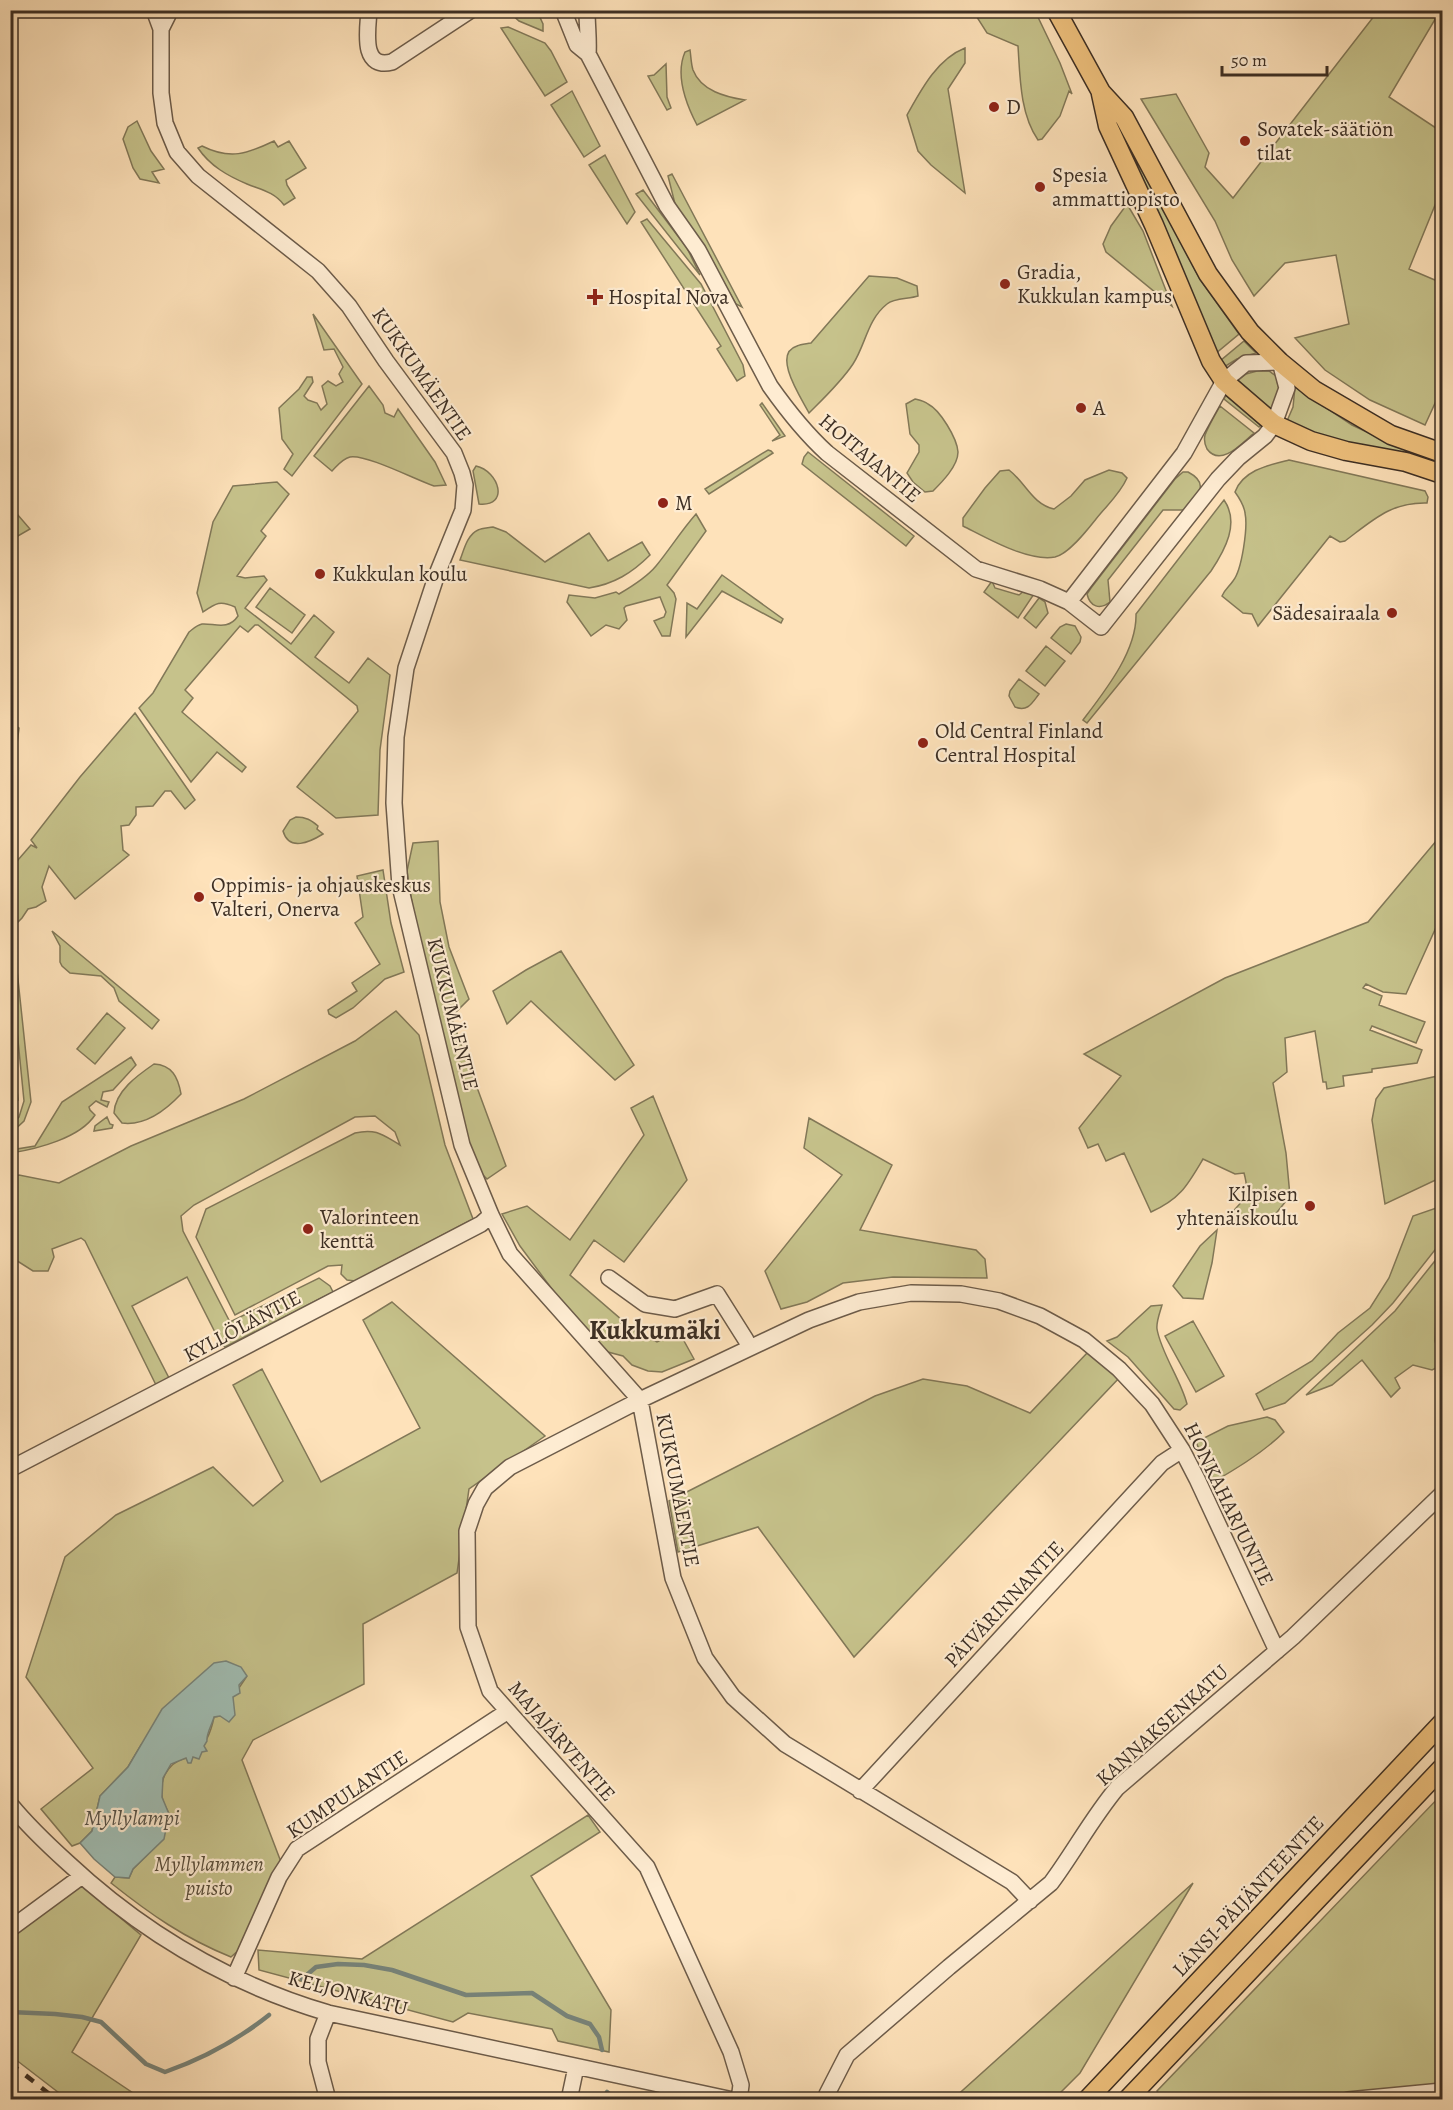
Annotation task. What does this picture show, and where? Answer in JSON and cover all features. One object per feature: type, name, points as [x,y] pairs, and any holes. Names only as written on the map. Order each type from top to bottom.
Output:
[{"type":"main road","points":[[1056,10],[1101,93],[1124,117],[1208,274],[1250,332],[1280,362],[1314,390],[1391,435],[1443,453]]},
{"type":"main road","points":[[1101,93],[1108,126],[1154,225],[1211,361],[1224,381],[1274,424],[1311,441],[1346,451],[1406,462],[1443,474]]},
{"type":"main road","name":"LÄNSI-PÄIJÄNTEENTIE","points":[[1087,2100],[1443,1723]]},
{"type":"main road","points":[[1127,2100],[1443,1768]]},
{"type":"street","name":"KUKKUMÄENTIE","points":[[154,10],[161,29],[161,93],[165,123],[177,153],[198,176],[318,271],[349,306],[386,362],[454,453],[462,473],[465,485],[463,510],[436,574],[406,668],[396,737],[394,803],[400,886],[462,1145],[491,1215],[510,1254],[640,1400],[673,1578],[705,1658],[733,1697],[785,1744],[1012,1882],[1030,1901]]},
{"type":"street","name":"KUKKUMÄENTIE","points":[[161,29],[168,10]]},
{"type":"street","points":[[369,10],[368,49],[374,59],[385,64],[392,62],[471,10]]},
{"type":"street","name":"HOITAJANTIE","points":[[563,10],[577,45],[588,54],[667,206],[698,250],[770,386],[809,437],[976,569],[1040,589],[1069,602],[1101,627],[1218,479],[1238,458],[1265,436],[1274,424],[1287,388],[1280,362]]},
{"type":"street","name":"HOITAJANTIE","points":[[587,10],[588,54]]},
{"type":"street","points":[[1069,602],[1184,453],[1224,381],[1246,363],[1280,362]]},
{"type":"street","name":"KYLLÖLÄNTIE","points":[[10,1469],[481,1224],[491,1215]]},
{"type":"street","points":[[609,1278],[645,1304],[675,1309],[717,1294],[746,1340]]},
{"type":"street","name":"HONKAHARJUNTIE","points":[[640,1400],[809,1320],[859,1302],[911,1293],[961,1294],[999,1301],[1024,1309],[1084,1340],[1119,1369],[1152,1404],[1182,1450],[1197,1479],[1277,1652]]},
{"type":"street","name":"MAJAJÄRVENTIE","points":[[640,1400],[510,1467],[485,1488],[476,1504],[467,1532],[468,1627],[490,1692],[647,1867],[731,2052],[741,2085],[739,2100]]},
{"type":"street","name":"PÄIVÄRINNANTIE","points":[[860,1791],[1162,1463],[1182,1450]]},
{"type":"street","name":"KANNAKSENKATU","points":[[827,2100],[827,2094],[847,2055],[1051,1883],[1099,1810],[1117,1788],[1327,1607],[1443,1494]]},
{"type":"street","name":"KUMPULANTIE","points":[[234,1978],[279,1877],[297,1849],[508,1711]]},
{"type":"street","name":"KELJONKATU","points":[[10,1804],[28,1826],[82,1876],[113,1903],[162,1938],[203,1963],[297,2004],[328,2013],[733,2100]]},
{"type":"street","points":[[10,1929],[82,1876]]},
{"type":"street","points":[[328,2013],[318,2039],[318,2062],[328,2100]]},
{"type":"street","points":[[569,2100],[576,2067]]},
{"type":"street","points":[[1348,2100],[1443,2091]]},
{"type":"green space","points":[[508,11],[537,11],[543,24],[543,31],[519,21]]},
{"type":"green space","points":[[973,11],[1035,11],[1072,94],[1069,91],[1060,116],[1042,139],[1038,140],[1032,130],[1024,107],[1018,46],[987,33]]},
{"type":"green space","points":[[1378,11],[1440,11],[1389,97],[1442,132],[1442,188],[1409,269],[1442,283],[1442,388],[1425,425],[1370,400],[1325,370],[1295,338],[1349,324],[1336,255],[1285,263],[1254,296],[1232,260],[1215,221],[1141,99],[1176,94],[1209,153],[1205,167],[1233,198]]},
{"type":"green space","points":[[508,27],[545,43],[567,82],[545,96],[501,28]]},
{"type":"green space","points":[[965,48],[965,63],[948,89],[965,193],[918,151],[907,115],[938,67]]},
{"type":"green space","points":[[690,50],[693,70],[702,83],[722,95],[745,100],[697,125],[683,89],[681,70],[685,52]]},
{"type":"green space","points":[[666,64],[667,97],[671,108],[667,110],[648,76],[654,75]]},
{"type":"green space","points":[[572,91],[600,146],[584,157],[551,105]]},
{"type":"green space","points":[[137,121],[151,151],[164,169],[152,172],[159,183],[140,179],[133,168],[123,139],[128,127]]},
{"type":"green space","points":[[1120,126],[1200,279],[1239,334],[1215,354],[1116,128]]},
{"type":"green space","points":[[274,141],[278,147],[289,141],[306,168],[286,180],[295,198],[284,205],[272,194],[220,170],[198,148],[202,146],[221,153],[238,154]]},
{"type":"green space","points":[[605,155],[635,212],[627,224],[589,165]]},
{"type":"green space","points":[[672,174],[742,307],[736,304],[711,260],[676,208],[668,176]]},
{"type":"green space","points":[[643,190],[687,248],[700,275],[636,194]]},
{"type":"green space","points":[[1127,204],[1143,231],[1172,306],[1106,252],[1103,244],[1111,226]]},
{"type":"green space","points":[[647,219],[701,284],[743,365],[745,376],[737,381],[717,349],[721,346],[641,222]]},
{"type":"green space","points":[[869,276],[897,278],[917,286],[918,296],[894,301],[880,310],[853,364],[809,413],[791,377],[787,358],[790,351],[799,345],[811,343]]},
{"type":"green space","points":[[313,314],[362,384],[292,476],[284,469],[293,454],[282,439],[279,408],[299,389],[307,377],[312,377],[313,382],[304,396],[317,403],[321,410],[327,404],[322,386],[328,381],[336,386],[343,382],[339,374],[343,367],[334,349],[324,350]]},
{"type":"green space","points":[[1244,341],[1256,353],[1237,359],[1224,367],[1220,361]]},
{"type":"green space","points":[[1269,371],[1276,376],[1280,394],[1274,411],[1268,409],[1237,381],[1246,374]]},
{"type":"green space","points":[[369,386],[383,405],[385,413],[394,417],[398,409],[435,462],[446,485],[434,486],[379,463],[357,457],[345,459],[332,471],[314,456]]},
{"type":"green space","points":[[1295,387],[1352,425],[1388,442],[1442,461],[1442,466],[1335,443],[1287,421],[1293,407]]},
{"type":"green space","points":[[1226,395],[1262,424],[1259,427],[1224,399]]},
{"type":"green space","points":[[915,399],[926,403],[938,412],[957,446],[955,463],[933,491],[925,492],[913,482],[907,473],[919,452],[919,445],[910,434],[906,404]]},
{"type":"green space","points":[[762,403],[785,436],[772,441],[780,435],[760,405]]},
{"type":"green space","points":[[1220,406],[1254,433],[1232,452],[1219,456],[1207,449],[1205,435]]},
{"type":"green space","points":[[768,450],[773,453],[709,494],[705,489]]},
{"type":"green space","points":[[808,452],[914,536],[906,546],[802,464]]},
{"type":"green space","points":[[1289,460],[1425,491],[1428,497],[1427,503],[1414,503],[1393,509],[1374,519],[1345,541],[1340,542],[1330,536],[1258,626],[1252,614],[1243,613],[1222,596],[1236,575],[1242,558],[1245,538],[1246,519],[1242,502],[1235,492],[1244,478],[1250,474]]},
{"type":"green space","points":[[476,466],[491,474],[498,488],[495,500],[489,503],[479,504],[473,471]]},
{"type":"green space","points":[[1009,470],[1040,503],[1054,509],[1071,496],[1085,480],[1109,470],[1122,473],[1127,478],[1117,494],[1072,546],[1060,555],[1044,558],[1020,553],[963,526],[963,518],[985,488],[1000,471]]},
{"type":"green space","points":[[1183,472],[1188,472],[1199,481],[1200,490],[1197,495],[1185,510],[1163,510],[1108,580],[1110,602],[1103,606],[1096,606],[1090,602],[1087,594],[1091,588],[1175,479]]},
{"type":"green space","points":[[277,482],[289,494],[261,531],[266,536],[237,576],[245,578],[264,576],[267,580],[245,608],[291,644],[314,615],[334,632],[315,657],[349,683],[368,658],[390,675],[380,750],[378,815],[336,818],[297,787],[358,711],[357,706],[258,625],[248,632],[240,626],[185,690],[193,698],[182,712],[246,767],[242,772],[217,752],[191,782],[139,708],[153,693],[189,632],[202,624],[225,625],[234,621],[238,616],[235,607],[222,603],[203,612],[197,593],[213,522],[233,486]]},
{"type":"green space","points":[[1224,500],[1229,509],[1231,527],[1216,563],[1087,723],[1083,720],[1110,683],[1125,656],[1135,628],[1136,614]]},
{"type":"green space","points":[[11,507],[30,529],[10,540]]},
{"type":"green space","points":[[696,514],[706,531],[667,585],[676,599],[670,636],[662,636],[654,621],[664,617],[666,612],[660,597],[626,606],[624,608],[627,620],[619,629],[606,625],[591,636],[567,602],[569,595],[595,598],[616,592],[619,594],[629,588],[652,570]]},
{"type":"green space","points":[[493,527],[506,532],[545,562],[589,533],[608,561],[642,542],[650,555],[622,577],[607,584],[589,588],[460,560],[466,543],[474,532]]},
{"type":"green space","points":[[722,575],[783,619],[781,623],[722,591],[686,637],[687,603],[697,609]]},
{"type":"green space","points":[[992,581],[995,588],[1019,595],[1024,591],[1034,594],[1018,618],[984,592]]},
{"type":"green space","points":[[270,588],[305,615],[292,633],[256,607]]},
{"type":"green space","points":[[1039,598],[1045,602],[1048,613],[1036,628],[1024,618]]},
{"type":"green space","points":[[1066,624],[1075,626],[1081,637],[1071,654],[1051,638],[1060,627]]},
{"type":"green space","points":[[1046,646],[1065,661],[1045,686],[1026,671]]},
{"type":"green space","points":[[1019,679],[1039,694],[1029,706],[1023,708],[1015,707],[1009,696]]},
{"type":"green space","points":[[135,713],[195,800],[185,809],[171,791],[165,791],[153,806],[136,807],[136,815],[129,825],[121,826],[123,850],[129,855],[75,899],[49,866],[42,887],[46,901],[28,909],[14,926],[11,924],[11,868],[31,845],[37,848],[31,840],[80,777]]},
{"type":"green space","points":[[11,722],[19,728],[15,760],[11,765]]},
{"type":"green space","points":[[296,817],[311,821],[323,834],[306,842],[290,841],[283,831],[290,820]]},
{"type":"green space","points":[[1442,834],[1442,914],[1406,994],[1383,992],[1366,984],[1363,988],[1382,996],[1379,1005],[1425,1022],[1416,1043],[1372,1026],[1370,1030],[1422,1050],[1417,1063],[1372,1069],[1372,1072],[1343,1076],[1344,1086],[1327,1089],[1326,1082],[1323,1082],[1315,1031],[1285,1038],[1287,1072],[1273,1083],[1286,1153],[1290,1196],[1274,1216],[1230,1222],[1229,1215],[1245,1196],[1247,1187],[1244,1173],[1235,1174],[1203,1159],[1182,1191],[1169,1202],[1151,1212],[1124,1153],[1106,1161],[1098,1144],[1088,1148],[1079,1128],[1121,1076],[1084,1054],[1225,978],[1368,922]]},
{"type":"green space","points":[[438,841],[440,902],[449,947],[469,999],[451,1017],[506,1166],[487,1179],[479,1171],[468,1140],[414,916],[407,871],[413,843]]},
{"type":"green space","points":[[383,870],[391,923],[404,972],[385,979],[353,1008],[336,1018],[329,1014],[328,1010],[357,991],[352,983],[380,964],[355,923],[363,917],[357,876]]},
{"type":"green space","points":[[52,931],[159,1020],[152,1029],[119,1001],[114,988],[101,976],[70,973],[62,966],[60,946]]},
{"type":"green space","points":[[561,951],[634,1065],[615,1080],[531,1001],[507,1024],[493,991]]},
{"type":"green space","points":[[17,970],[31,1102],[24,1121],[11,1133],[11,1125],[19,1117],[24,1101],[11,989],[11,971]]},
{"type":"green space","points":[[396,1011],[419,1035],[445,1145],[473,1219],[355,1281],[347,1280],[341,1274],[342,1265],[328,1266],[235,1315],[196,1237],[206,1209],[355,1133],[374,1132],[400,1145],[395,1132],[375,1116],[355,1117],[194,1205],[181,1216],[183,1231],[230,1322],[319,1278],[330,1286],[333,1292],[225,1347],[220,1342],[187,1277],[132,1306],[169,1378],[156,1385],[85,1241],[81,1238],[52,1249],[54,1257],[48,1271],[33,1271],[11,1257],[11,1178],[19,1175],[59,1183],[131,1146],[244,1099],[355,1041]]},
{"type":"green space","points":[[107,1013],[125,1028],[95,1064],[77,1049]]},
{"type":"green space","points":[[11,1023],[18,1100],[10,1101]]},
{"type":"green space","points":[[131,1057],[136,1065],[113,1090],[103,1092],[101,1100],[109,1102],[107,1107],[96,1101],[89,1107],[95,1115],[88,1123],[57,1141],[11,1153],[11,1150],[35,1146],[62,1102]]},
{"type":"green space","points":[[154,1064],[170,1069],[178,1082],[181,1094],[155,1116],[139,1122],[122,1123],[114,1113],[118,1098],[128,1084]]},
{"type":"green space","points":[[1442,1075],[1442,1177],[1385,1204],[1372,1120],[1376,1099],[1384,1088]]},
{"type":"green space","points":[[653,1096],[687,1180],[624,1262],[594,1240],[570,1275],[636,1332],[657,1342],[679,1332],[694,1359],[662,1372],[648,1371],[632,1365],[623,1356],[608,1352],[566,1308],[520,1246],[502,1214],[527,1206],[570,1240],[644,1135],[631,1108]]},
{"type":"green space","points":[[107,1117],[113,1125],[112,1128],[94,1131],[95,1126]]},
{"type":"green space","points":[[809,1118],[892,1165],[860,1230],[976,1250],[985,1259],[987,1278],[893,1277],[843,1283],[807,1302],[781,1309],[765,1271],[842,1175],[804,1148]]},
{"type":"green space","points":[[1442,1206],[1442,1241],[1393,1303],[1372,1325],[1285,1403],[1264,1410],[1256,1394],[1312,1361],[1338,1333],[1370,1308],[1389,1278],[1413,1216]]},
{"type":"green space","points":[[1217,1230],[1203,1299],[1183,1298],[1173,1286],[1200,1246]]},
{"type":"green space","points":[[1442,1252],[1442,1302],[1436,1317],[1435,1341],[1442,1365],[1432,1370],[1413,1365],[1395,1378],[1400,1388],[1391,1397],[1362,1360],[1332,1385],[1306,1395],[1395,1311]]},
{"type":"green space","name":"Myllylammen puisto","points":[[392,1302],[545,1436],[469,1489],[457,1573],[363,1624],[364,1684],[253,1740],[242,1760],[281,1862],[240,1949],[231,1957],[168,1925],[111,1883],[115,1877],[129,1878],[133,1869],[148,1854],[169,1814],[162,1798],[163,1781],[168,1769],[179,1761],[193,1757],[201,1748],[209,1734],[214,1717],[220,1716],[247,1676],[141,1745],[128,1767],[100,1796],[92,1831],[80,1843],[72,1846],[41,1809],[93,1768],[26,1677],[65,1557],[116,1515],[213,1467],[253,1506],[283,1481],[233,1385],[262,1369],[321,1482],[420,1428],[363,1320]]},
{"type":"green space","points":[[1162,1305],[1157,1329],[1187,1404],[1180,1410],[1174,1409],[1128,1357],[1107,1341],[1117,1337],[1151,1306]]},
{"type":"green space","points":[[1193,1321],[1224,1376],[1196,1392],[1165,1336]]},
{"type":"green space","points":[[1088,1352],[1120,1377],[854,1657],[758,1527],[678,1552],[669,1501],[875,1396],[923,1379],[967,1386],[1030,1413]]},
{"type":"green space","points":[[1267,1417],[1275,1420],[1284,1432],[1250,1459],[1213,1482],[1196,1442],[1228,1426]]},
{"type":"green space","points":[[1442,1794],[1442,2099],[1161,2100],[1157,2091]]},
{"type":"green space","points":[[588,1815],[600,1832],[531,1876],[611,2010],[609,2052],[558,2041],[552,2029],[468,2013],[453,2022],[259,1970],[258,1950],[362,1959]]},
{"type":"green space","points":[[71,1877],[141,1935],[72,2052],[142,2099],[67,2099],[11,2056],[10,1924]]},
{"type":"green space","points":[[1193,1883],[1080,2073],[1054,2099],[953,2099]]},
{"type":"water","name":"Myllylampi","points":[[226,1661],[241,1667],[247,1676],[239,1685],[240,1693],[233,1697],[235,1715],[229,1722],[220,1716],[214,1717],[204,1746],[207,1751],[202,1752],[199,1759],[193,1757],[191,1763],[188,1763],[186,1758],[171,1764],[163,1778],[162,1797],[169,1814],[164,1839],[133,1869],[129,1878],[115,1877],[80,1843],[92,1831],[100,1796],[128,1767],[162,1709],[214,1663]]},
{"type":"waterway","points":[[302,1979],[316,1967],[338,1964],[364,1965],[392,1970],[466,1995],[532,1993],[567,2016],[590,2024],[599,2037],[602,2050]]},
{"type":"waterway","points":[[10,2012],[55,2014],[101,2022],[146,2064],[165,2072],[220,2048],[269,2015]]},
{"type":"waterway","points":[[607,2092],[616,2100]]},
{"type":"railway","points":[[10,2063],[57,2100]]},
{"type":"place","name":"D","points":[[994,107]]},
{"type":"place","name":"Sovatek-säätiön tilat","points":[[1245,141]]},
{"type":"place","name":"Spesia ammattiopisto","points":[[1040,187]]},
{"type":"place","name":"Gradia, Kukkulan kampus","points":[[1005,284]]},
{"type":"place","name":"Hospital Nova","points":[[595,297]]},
{"type":"place","name":"A","points":[[1081,408]]},
{"type":"place","name":"M","points":[[663,503]]},
{"type":"place","name":"Kukkulan koulu","points":[[320,574]]},
{"type":"place","name":"Sädesairaala","points":[[1392,613]]},
{"type":"place","name":"Old Central Finland Central Hospital","points":[[923,743]]},
{"type":"place","name":"Oppimis- ja ohjauskeskus Valteri, Onerva","points":[[199,897]]},
{"type":"place","name":"Kilpisen yhtenäiskoulu","points":[[1310,1206]]},
{"type":"place","name":"Valorinteen kenttä","points":[[308,1229]]},
{"type":"district","name":"Kukkumäki","points":[[655,1330]]}]
